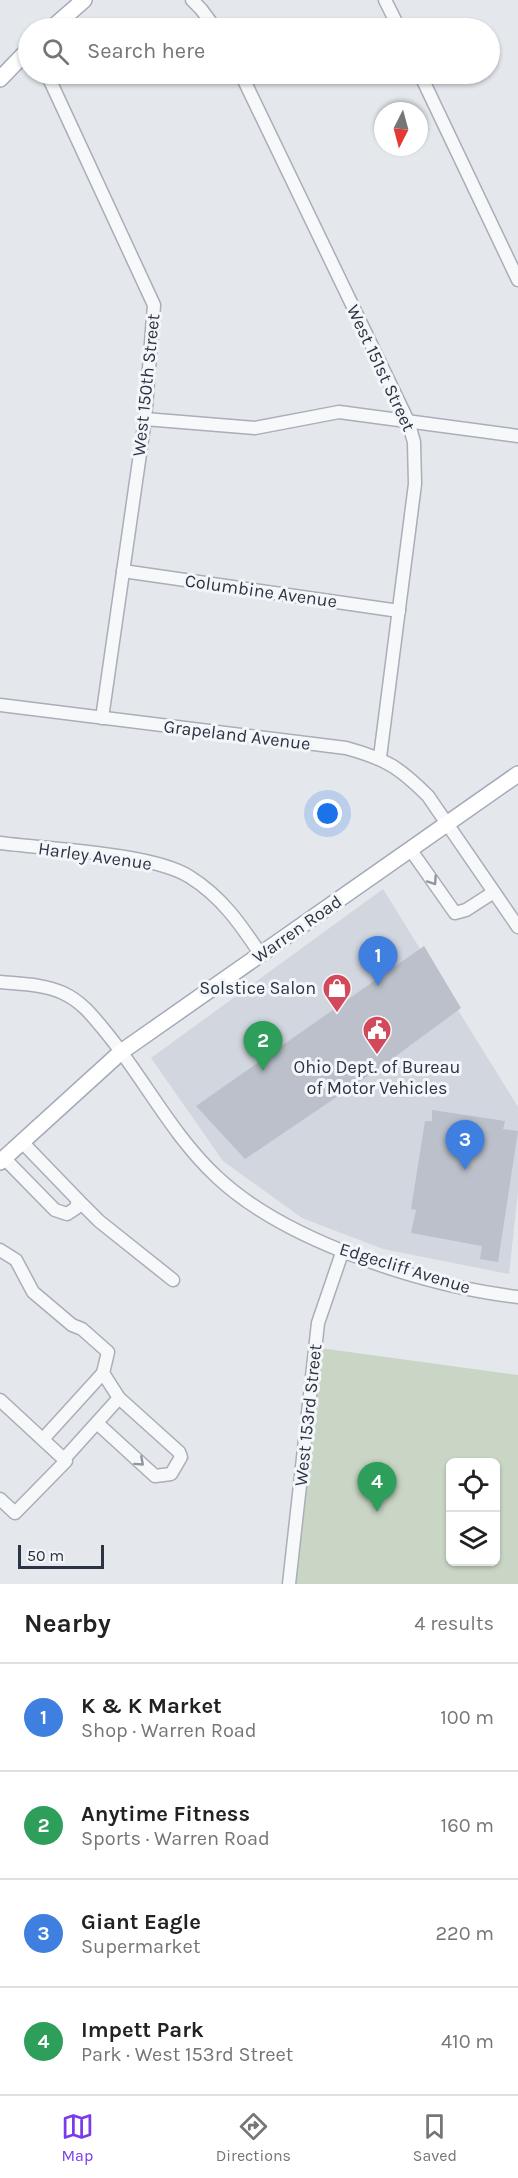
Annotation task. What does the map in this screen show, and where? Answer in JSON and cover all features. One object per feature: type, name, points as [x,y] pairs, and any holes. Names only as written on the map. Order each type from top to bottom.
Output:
[{"type":"main road","points":[[63,18],[84,0]]},
{"type":"main road","points":[[0,79],[18,60]]},
{"type":"main road","name":"Warren Road","points":[[2,1160],[121,1052],[518,774]]},
{"type":"street","points":[[192,0],[207,18]]},
{"type":"street","points":[[385,0],[394,18]]},
{"type":"street","name":"West 150th Street","points":[[52,84],[154,305],[155,325],[145,419],[102,718]]},
{"type":"street","name":"West 151st Street","points":[[246,84],[408,421],[414,442],[416,484],[380,757]]},
{"type":"street","points":[[425,84],[518,280]]},
{"type":"street","points":[[145,419],[226,428],[255,428],[339,412],[518,436]]},
{"type":"street","name":"Columbine Avenue","points":[[123,571],[399,611]]},
{"type":"street","name":"Grapeland Avenue","points":[[0,705],[346,748],[380,757],[428,796],[518,927]]},
{"type":"street","name":"Harley Avenue","points":[[0,843],[145,861],[188,876],[236,916],[261,955]]},
{"type":"street","points":[[410,849],[455,913],[466,910],[494,892]]},
{"type":"street","name":"Edgecliff Avenue","points":[[0,982],[62,992],[85,1007],[121,1052],[189,1146],[217,1177],[281,1221],[343,1250],[447,1284],[518,1297]]},
{"type":"street","points":[[22,1142],[99,1221],[173,1280]]},
{"type":"street","points":[[2,1160],[55,1210],[67,1214],[76,1208],[78,1200]]},
{"type":"street","points":[[0,1250],[16,1260],[33,1292],[108,1352],[103,1373],[43,1439]]},
{"type":"street","name":"West 153rd Street","points":[[289,1584],[318,1323],[343,1250]]},
{"type":"street","points":[[96,1423],[155,1476],[171,1474],[181,1457],[179,1452],[119,1398],[103,1373]]},
{"type":"street","points":[[0,1499],[15,1514],[66,1461],[64,1459],[119,1398]]},
{"type":"street","points":[[0,1400],[64,1459]]},
{"type":"shaded area","points":[[383,889],[518,1107],[518,1192],[509,1274],[383,1249],[302,1218],[223,1161],[151,1058]]},
{"type":"green space","points":[[320,1348],[518,1375],[518,1584],[295,1584]]},
{"type":"building","points":[[424,946],[461,1008],[381,1067],[245,1159],[196,1106]]},
{"type":"building","points":[[432,1110],[505,1121],[503,1129],[518,1131],[498,1262],[480,1259],[482,1246],[411,1233],[416,1210],[411,1209],[425,1121],[432,1121]]},
{"type":"place","name":"K & K Market","points":[[378,986]]},
{"type":"place","name":"Solstice Salon","points":[[337,1014]]},
{"type":"place","name":"Ohio Dept. of Bureau of Motor Vehicles","points":[[377,1056]]},
{"type":"place","name":"Anytime Fitness","points":[[263,1071]]},
{"type":"place","name":"Giant Eagle","points":[[465,1170]]},
{"type":"place","name":"Impett Park","points":[[377,1512]]}]
